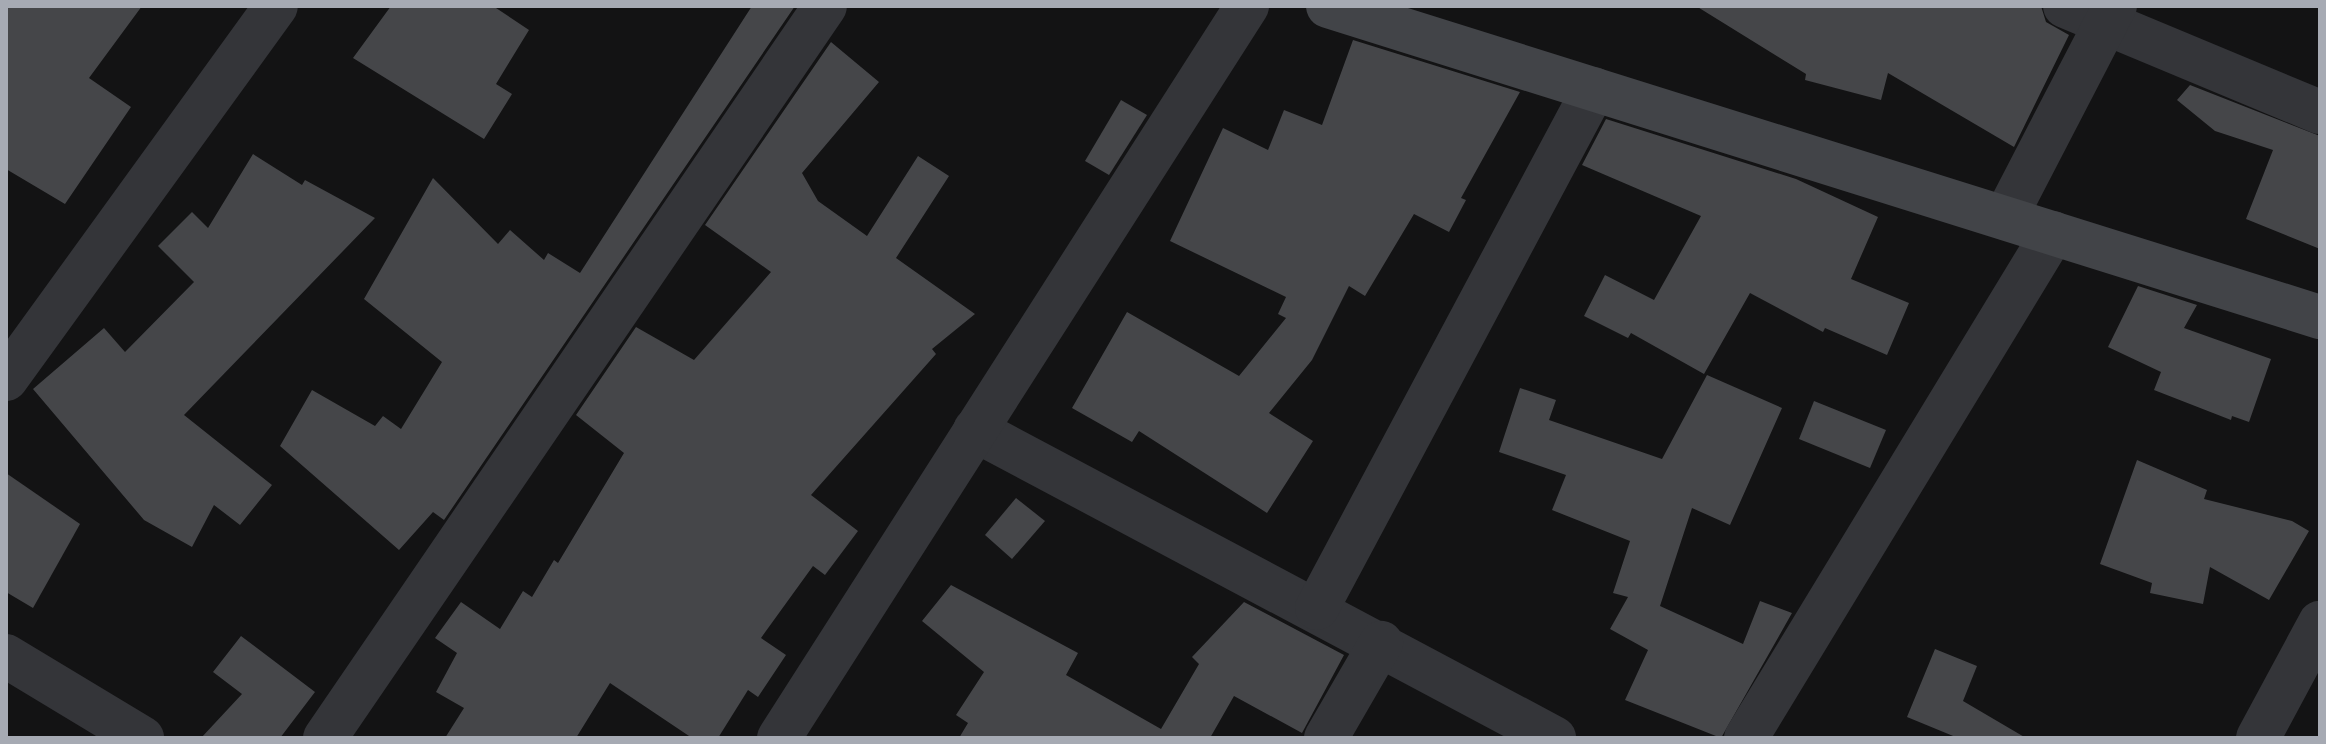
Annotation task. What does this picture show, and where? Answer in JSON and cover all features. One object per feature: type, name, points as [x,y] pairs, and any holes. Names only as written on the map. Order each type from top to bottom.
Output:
[{"type":"street","points":[[6,379],[276,6]]},
{"type":"street","points":[[325,738],[825,6]]},
{"type":"street","points":[[779,738],[1247,6]]},
{"type":"street","points":[[1328,6],[2320,317]]},
{"type":"street","points":[[2065,6],[2110,15],[2320,112]]},
{"type":"street","points":[[2005,218],[2110,15]]},
{"type":"street","points":[[1317,608],[1594,89]]},
{"type":"street","points":[[1746,738],[2053,233]]},
{"type":"street","points":[[975,430],[1317,608],[1554,738]]},
{"type":"street","points":[[2258,738],[2320,623]]},
{"type":"street","points":[[1326,738],[1381,643]]},
{"type":"street","points":[[6,656],[142,738]]},
{"type":"building","points":[[6,6],[142,6],[89,78],[131,107],[65,204],[6,169]]},
{"type":"building","points":[[391,6],[493,6],[529,30],[496,84],[512,94],[484,139],[353,58]]},
{"type":"building","points":[[752,6],[795,6],[444,520],[433,512],[399,550],[280,446],[312,390],[375,426],[383,416],[401,429],[442,362],[364,299],[433,178],[498,244],[510,230],[544,260],[548,253],[580,273]]},
{"type":"building","points":[[1696,6],[2041,6],[2046,22],[2069,35],[2014,147],[1888,73],[1881,100],[1805,80],[1806,74]]},
{"type":"building","points":[[1353,40],[1520,92],[1461,198],[1466,200],[1449,232],[1414,214],[1365,296],[1349,286],[1312,360],[1269,413],[1313,441],[1267,513],[1139,431],[1132,442],[1072,408],[1127,312],[1239,376],[1286,318],[1278,314],[1286,297],[1170,241],[1223,128],[1268,150],[1284,110],[1322,125]]},
{"type":"building","points":[[831,42],[879,82],[802,173],[818,201],[867,236],[918,156],[949,176],[896,258],[975,314],[932,349],[936,354],[811,495],[858,531],[825,575],[813,566],[761,638],[786,655],[758,697],[748,690],[718,738],[692,738],[610,683],[576,738],[445,738],[464,708],[436,692],[457,653],[435,638],[461,602],[500,629],[523,591],[532,597],[554,560],[558,563],[624,453],[576,415],[636,327],[694,360],[771,272],[705,225]]},
{"type":"building","points":[[2190,85],[2320,136],[2320,249],[2246,219],[2273,150],[2215,131],[2177,100]]},
{"type":"building","points":[[1121,100],[1147,115],[1109,175],[1085,161]]},
{"type":"building","points":[[1606,119],[1796,179],[1878,217],[1851,279],[1909,303],[1887,355],[1825,328],[1823,332],[1750,293],[1704,374],[1631,333],[1628,338],[1584,316],[1605,275],[1654,300],[1701,216],[1582,165]]},
{"type":"building","points":[[253,154],[302,185],[305,180],[375,218],[184,415],[272,485],[240,525],[214,505],[192,547],[144,520],[33,389],[104,328],[125,352],[194,282],[158,246],[192,212],[208,228]]},
{"type":"building","points":[[2138,286],[2197,305],[2184,328],[2271,359],[2249,422],[2232,416],[2231,420],[2154,390],[2161,372],[2108,347]]},
{"type":"building","points":[[1707,375],[1782,408],[1730,525],[1692,508],[1660,606],[1743,644],[1760,601],[1792,613],[1721,738],[1625,700],[1648,650],[1610,629],[1628,597],[1613,593],[1630,541],[1552,510],[1566,475],[1499,452],[1520,388],[1556,400],[1549,420],[1662,459]]},
{"type":"building","points":[[1814,401],[1886,430],[1870,468],[1799,439]]},
{"type":"building","points":[[2137,460],[2207,490],[2204,499],[2292,521],[2309,531],[2269,600],[2210,567],[2203,604],[2150,593],[2152,583],[2100,564]]},
{"type":"building","points":[[6,473],[80,524],[33,608],[6,592]]},
{"type":"building","points":[[1016,498],[1045,521],[1012,559],[985,535]]},
{"type":"building","points":[[951,585],[1078,653],[1066,675],[1161,729],[1199,664],[1192,657],[1244,602],[1344,655],[1302,733],[1234,696],[1210,738],[959,738],[968,723],[956,715],[984,672],[922,621]]},
{"type":"building","points":[[241,636],[315,692],[280,738],[201,738],[242,694],[213,672]]},
{"type":"building","points":[[1935,649],[1977,666],[1963,701],[2026,738],[1958,738],[1907,717]]}]
